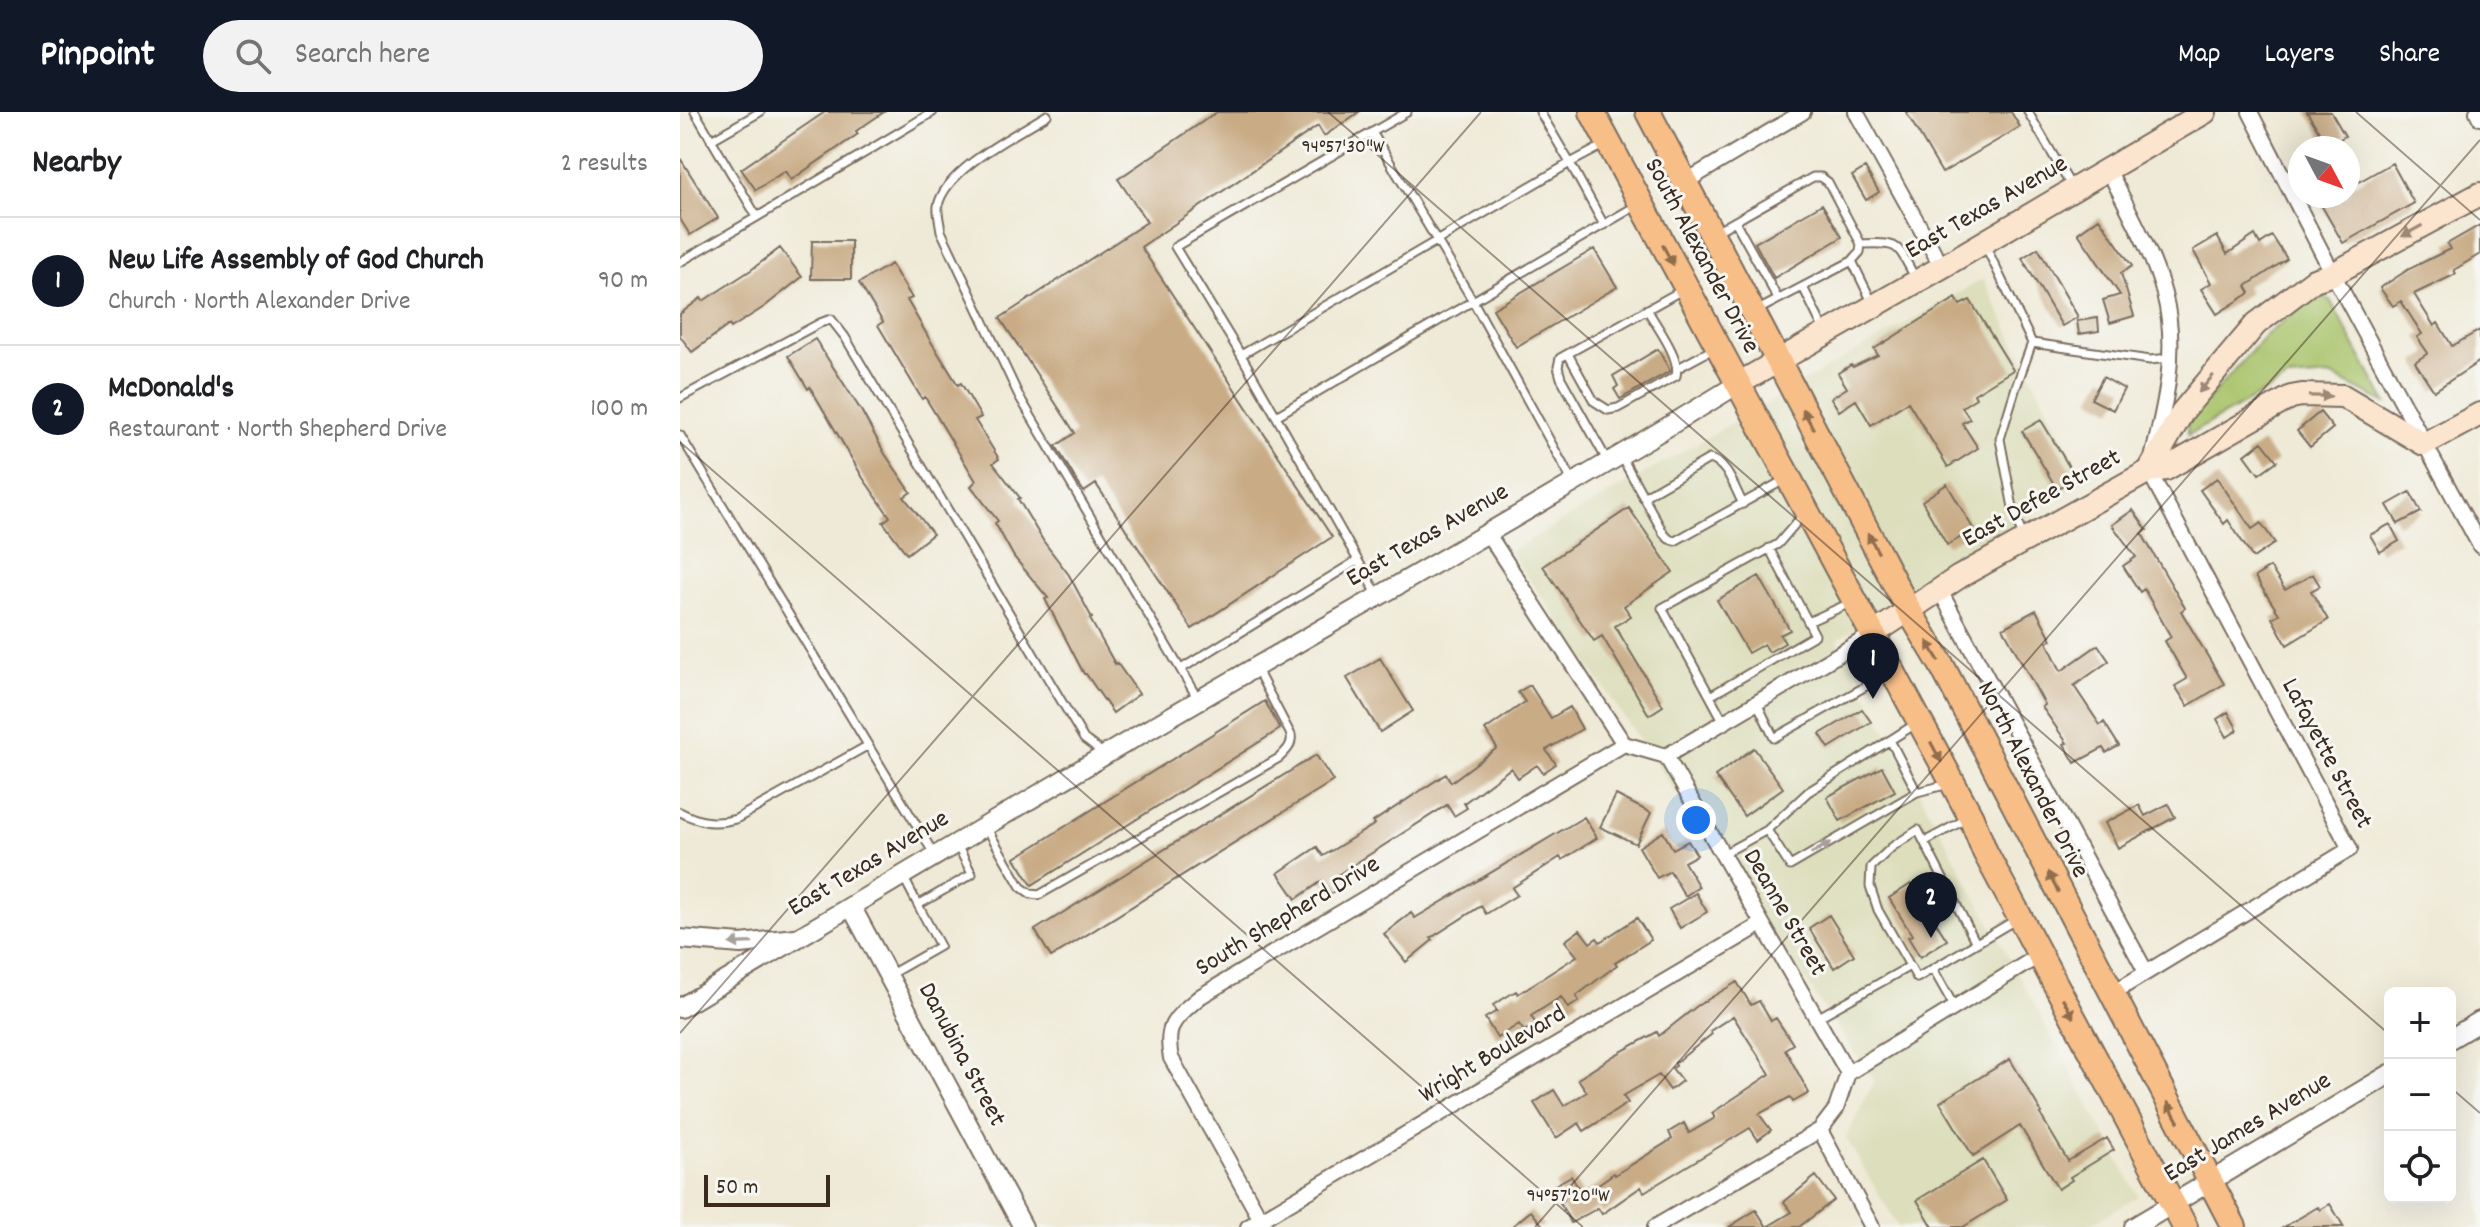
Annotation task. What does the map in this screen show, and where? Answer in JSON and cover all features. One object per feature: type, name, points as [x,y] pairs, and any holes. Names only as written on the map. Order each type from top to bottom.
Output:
[{"type":"main road","name":"South Alexander Drive","points":[[1592,112],[1738,384]]},
{"type":"main road","name":"South Alexander Drive","points":[[1648,112],[1778,362]]},
{"type":"main road","name":"East Texas Avenue","points":[[1738,384],[2205,112]]},
{"type":"main road","name":"East Defee Street","points":[[1873,634],[1939,589],[2149,471],[2183,411],[2256,324],[2314,280],[2333,274],[2480,194]]},
{"type":"main road","name":"North Alexander Drive","points":[[1778,362],[1908,609],[1941,664],[2234,1227]]},
{"type":"main road","points":[[1738,384],[1953,783],[1985,852],[2185,1227]]},
{"type":"main road","points":[[2149,471],[2166,469],[2291,397],[2302,395],[2343,396],[2424,444],[2480,414]]},
{"type":"main road","points":[[1971,817],[2009,798]]},
{"type":"street","points":[[1685,182],[1803,112]]},
{"type":"street","points":[[1856,112],[1942,267]]},
{"type":"street","points":[[2250,112],[2333,274],[2480,546]]},
{"type":"street","points":[[2477,112],[2480,118]]},
{"type":"street","points":[[2108,169],[2155,268],[2168,317],[2171,358],[2165,406],[2149,471]]},
{"type":"street","name":"East Texas Avenue","points":[[680,1008],[1738,384]]},
{"type":"street","name":"Lafayette Street","points":[[2146,972],[2350,849],[2149,471]]},
{"type":"street","points":[[1488,534],[1624,744],[1666,756],[1873,634]]},
{"type":"street","points":[[1939,589],[2146,972],[2111,994]]},
{"type":"street","name":"South Shepherd Drive","points":[[1258,1225],[1171,1058],[1167,1041],[1169,1027],[1201,996],[1624,744]]},
{"type":"street","name":"Deanne Street","points":[[1666,756],[1848,1073]]},
{"type":"street","name":"Danubina Street","points":[[852,908],[1023,1227]]},
{"type":"street","name":"Wright Boulevard","points":[[1258,1225],[1762,924]]},
{"type":"street","points":[[680,939],[741,944],[802,937]]},
{"type":"street","points":[[1655,1227],[1820,1130],[1836,1109],[1848,1073],[2040,955]]},
{"type":"street","points":[[2456,1035],[2480,1021]]},
{"type":"street","name":"East James Avenue","points":[[2134,1227],[2384,1078]]},
{"type":"street","points":[[1820,1130],[1872,1227]]},
{"type":"lane","points":[[695,112],[757,217]]},
{"type":"lane","points":[[711,140],[760,112]]},
{"type":"lane","points":[[680,262],[933,112]]},
{"type":"lane","points":[[1379,597],[1241,355],[1175,247],[1407,112]]},
{"type":"lane","points":[[1540,112],[1604,225]]},
{"type":"lane","points":[[2028,112],[2073,189]]},
{"type":"lane","points":[[1047,115],[963,167],[938,206],[941,231],[1019,396],[1199,701]]},
{"type":"lane","points":[[1372,132],[1473,301],[1574,483]]},
{"type":"lane","points":[[1241,355],[1608,143]]},
{"type":"lane","points":[[1712,234],[1813,177],[1821,177],[1828,182],[1861,244],[1860,252],[1852,261],[1753,313]]},
{"type":"lane","points":[[1276,416],[1641,203]]},
{"type":"lane","points":[[1735,221],[1778,299]]},
{"type":"lane","points":[[1861,244],[1889,242],[1896,245],[1917,281]]},
{"type":"lane","points":[[1984,243],[2032,343],[2000,439],[2014,513],[2024,540]]},
{"type":"lane","points":[[1852,261],[1874,306]]},
{"type":"lane","points":[[1803,287],[1826,334]]},
{"type":"lane","points":[[1686,288],[1560,358],[1558,367],[1561,378],[1669,539],[1675,541],[1788,478]]},
{"type":"lane","points":[[1568,354],[1594,401],[1608,410],[1618,408],[1676,376],[1678,368],[1674,357],[1647,309]]},
{"type":"lane","points":[[680,398],[831,319],[845,337],[1084,739],[1106,755]]},
{"type":"lane","points":[[2032,343],[2150,360],[2171,358]]},
{"type":"lane","points":[[1678,368],[1716,347]]},
{"type":"lane","points":[[680,435],[936,857]]},
{"type":"lane","points":[[1643,497],[1709,459],[1721,465],[1743,504]]},
{"type":"lane","points":[[1724,722],[1662,608],[1778,544],[1806,511]]},
{"type":"lane","points":[[1710,696],[1815,635],[1769,548]]},
{"type":"lane","points":[[1181,669],[1358,560]]},
{"type":"lane","points":[[1808,622],[1854,600]]},
{"type":"lane","points":[[986,827],[1021,887],[1039,895],[1279,758],[1290,746],[1291,735],[1256,668]]},
{"type":"lane","points":[[1757,703],[1774,738],[1893,671]]},
{"type":"lane","points":[[1722,855],[1767,830],[1808,792],[1920,721]]},
{"type":"lane","points":[[1890,740],[1917,792]]},
{"type":"lane","points":[[680,812],[699,821],[722,823],[736,819],[867,746]]},
{"type":"lane","points":[[1767,830],[1790,866],[1917,792],[1953,783]]},
{"type":"lane","points":[[1924,842],[1971,817]]},
{"type":"lane","points":[[1976,943],[1918,830],[1892,847],[1871,867],[1870,886],[1878,910],[1917,978],[2021,917]]},
{"type":"lane","points":[[918,905],[972,874],[957,845]]},
{"type":"lane","points":[[888,975],[940,946],[903,877]]},
{"type":"lane","points":[[1817,1018],[1910,966]]},
{"type":"lane","points":[[1933,969],[1955,1008]]},
{"type":"shaded area","points":[[1983,279],[2084,480],[1837,640],[2138,1196],[2086,1227],[1898,1227],[1846,1138],[1874,1081],[1510,551]]},
{"type":"green space","points":[[2318,294],[2330,300],[2386,403],[2332,376],[2288,379],[2188,435],[2187,423],[2266,335]]},
{"type":"building","points":[[825,112],[884,112],[856,131],[858,134],[791,180],[785,171],[756,190],[741,169]]},
{"type":"building","points":[[1217,112],[1359,112],[1324,136],[1318,126],[1141,247],[1332,537],[1192,629],[1096,484],[1084,492],[1076,480],[1056,446],[1075,433],[1000,318],[1147,222],[1118,179]]},
{"type":"building","points":[[1906,112],[2011,112],[2020,127],[1942,173]]},
{"type":"building","points":[[2307,112],[2331,112],[2345,136],[2322,136]]},
{"type":"building","points":[[680,158],[718,218],[690,235],[680,219]]},
{"type":"building","points":[[2392,163],[2414,203],[2343,243],[2323,208],[2360,208],[2360,181]]},
{"type":"building","points":[[1865,168],[1879,192],[1866,200],[1852,176]]},
{"type":"building","points":[[1822,204],[1842,237],[1774,278],[1755,243]]},
{"type":"building","points":[[2099,218],[2132,266],[2121,273],[2134,316],[2110,323],[2103,300],[2120,295],[2078,233]]},
{"type":"building","points":[[2480,225],[2480,254],[2454,270],[2456,274],[2414,294],[2434,326],[2438,323],[2452,346],[2480,330],[2480,361],[2434,391],[2415,362],[2428,353],[2417,337],[2422,334],[2401,301],[2393,306],[2380,288],[2409,269],[2450,249],[2447,244]]},
{"type":"building","points":[[2255,235],[2260,244],[2272,236],[2287,259],[2246,286],[2250,293],[2217,314],[2201,289],[2211,283],[2193,250],[2217,236],[2227,254]]},
{"type":"building","points":[[812,241],[851,241],[851,279],[811,279]]},
{"type":"building","points":[[780,248],[802,277],[764,307],[731,328],[729,325],[692,352],[680,336],[680,314]]},
{"type":"building","points":[[2038,248],[2078,317],[2062,326],[2022,258]]},
{"type":"building","points":[[1594,249],[1617,287],[1516,347],[1493,309]]},
{"type":"building","points":[[891,264],[912,298],[907,300],[930,340],[981,417],[975,420],[999,459],[993,463],[1020,498],[1044,542],[1069,575],[1115,664],[1139,694],[1113,713],[1084,674],[1045,599],[1048,598],[1014,557],[995,523],[998,521],[971,486],[976,481],[878,325],[883,322],[859,283]]},
{"type":"building","points":[[1956,298],[1960,305],[1970,300],[2013,370],[1974,394],[1976,398],[1962,407],[1970,419],[1962,423],[1978,448],[1948,467],[1908,402],[1871,425],[1856,400],[1839,411],[1831,398],[1847,388],[1838,373],[1878,355],[1874,349]]},
{"type":"building","points":[[2098,318],[2099,331],[2079,334],[2077,321]]},
{"type":"building","points":[[815,339],[911,492],[904,497],[933,534],[907,554],[883,522],[890,517],[788,356]]},
{"type":"building","points":[[1658,349],[1670,371],[1620,399],[1614,389],[1618,386],[1613,376]]},
{"type":"building","points":[[2103,377],[2124,389],[2113,410],[2091,399]]},
{"type":"building","points":[[2320,412],[2333,428],[2310,447],[2297,431]]},
{"type":"building","points":[[2041,420],[2076,478],[2057,489],[2022,431]]},
{"type":"building","points":[[2262,442],[2277,461],[2259,474],[2245,455]]},
{"type":"building","points":[[2217,478],[2252,529],[2261,523],[2275,543],[2253,558],[2228,520],[2224,524],[2200,490]]},
{"type":"building","points":[[1947,484],[1974,530],[1947,545],[1922,501]]},
{"type":"building","points":[[2410,492],[2421,512],[2398,524],[2387,505]]},
{"type":"building","points":[[1629,508],[1673,572],[1624,606],[1631,616],[1615,626],[1663,706],[1649,715],[1602,636],[1594,641],[1543,566]]},
{"type":"building","points":[[2133,510],[2147,530],[2142,534],[2185,608],[2181,611],[2224,684],[2188,706],[2175,686],[2187,679],[2165,641],[2171,637],[2144,589],[2140,592],[2123,566],[2136,557],[2112,525]]},
{"type":"building","points":[[2390,524],[2399,541],[2380,552],[2370,535]]},
{"type":"building","points":[[2270,567],[2285,590],[2313,574],[2320,586],[2311,591],[2328,620],[2287,645],[2272,618],[2279,614],[2255,577]]},
{"type":"building","points":[[1759,576],[1790,630],[1780,635],[1785,643],[1769,652],[1764,644],[1748,653],[1717,600]]},
{"type":"building","points":[[2036,610],[2052,640],[2047,642],[2061,671],[2098,645],[2109,661],[2074,686],[2100,725],[2104,722],[2119,746],[2106,753],[2103,748],[2075,763],[2064,744],[2067,743],[2042,707],[2045,705],[2003,628]]},
{"type":"building","points":[[1380,658],[1413,711],[1380,732],[1347,678]]},
{"type":"building","points":[[1530,685],[1551,718],[1570,707],[1582,729],[1546,750],[1556,764],[1543,773],[1537,765],[1518,778],[1511,768],[1464,803],[1467,808],[1454,816],[1447,805],[1336,876],[1343,886],[1331,894],[1322,881],[1296,899],[1278,873],[1317,847],[1323,856],[1446,774],[1451,782],[1497,748],[1485,730],[1525,702],[1518,692]]},
{"type":"building","points":[[1265,701],[1280,729],[1032,885],[1015,858]]},
{"type":"building","points":[[1862,709],[1871,722],[1829,748],[1820,734]]},
{"type":"building","points":[[2228,712],[2238,730],[2227,737],[2217,719]]},
{"type":"building","points":[[1754,748],[1783,788],[1744,816],[1715,776]]},
{"type":"building","points":[[1316,755],[1333,781],[1051,957],[1035,930]]},
{"type":"building","points":[[1882,767],[1895,791],[1840,821],[1827,797]]},
{"type":"building","points":[[1616,795],[1651,813],[1636,844],[1600,827]]},
{"type":"building","points":[[2168,804],[2175,817],[2118,848],[2105,823],[2139,805],[2145,816]]},
{"type":"building","points":[[1584,817],[1597,838],[1512,888],[1517,895],[1486,914],[1481,906],[1431,938],[1433,940],[1406,962],[1384,934],[1411,913],[1415,918]]},
{"type":"building","points":[[1663,832],[1673,849],[1688,841],[1697,855],[1684,862],[1699,887],[1685,896],[1670,871],[1657,878],[1639,847]]},
{"type":"building","points":[[1911,884],[1947,940],[1920,957],[1908,937],[1912,935],[1889,898]]},
{"type":"building","points":[[1696,893],[1707,912],[1680,928],[1669,909]]},
{"type":"building","points":[[1829,915],[1854,955],[1834,968],[1809,928]]},
{"type":"building","points":[[1637,918],[1651,940],[1615,963],[1617,965],[1576,996],[1579,1001],[1568,1008],[1561,997],[1531,1016],[1536,1024],[1524,1031],[1519,1024],[1497,1038],[1485,1018],[1497,1011],[1493,1005],[1516,991],[1518,994],[1577,956],[1565,941],[1580,930],[1590,943],[1597,938],[1600,942]]},
{"type":"building","points":[[1737,982],[1751,1005],[1759,1001],[1771,1021],[1776,1018],[1793,1044],[1785,1049],[1809,1093],[1793,1102],[1790,1097],[1759,1114],[1771,1130],[1758,1140],[1750,1128],[1644,1192],[1641,1187],[1602,1214],[1598,1208],[1571,1223],[1560,1203],[1564,1200],[1555,1185],[1571,1176],[1583,1195],[1672,1139],[1669,1132],[1684,1123],[1689,1133],[1715,1118],[1712,1113],[1770,1074],[1733,1016],[1710,1031],[1712,1034],[1675,1063],[1676,1066],[1672,1068],[1682,1081],[1670,1090],[1659,1075],[1623,1096],[1628,1103],[1584,1131],[1579,1123],[1556,1138],[1534,1103],[1554,1090],[1564,1106],[1587,1092],[1578,1079],[1657,1032],[1659,1036],[1697,1006]]},
{"type":"building","points":[[2010,1059],[2068,1161],[2107,1138],[2114,1150],[2070,1177],[2072,1180],[2058,1189],[2020,1126],[1973,1156],[1940,1102]]},
{"type":"building","points":[[1983,1160],[2007,1200],[1963,1227],[1933,1227],[1917,1200]]},
{"type":"building","points":[[1816,1176],[1834,1200],[1799,1227],[1767,1227],[1792,1212],[1784,1202]]},
{"type":"building","points":[[2330,1204],[2344,1227],[2284,1227],[2318,1207],[2320,1210]]},
{"type":"building","points":[[1756,1210],[1767,1227],[1729,1227]]},
{"type":"building","points":[[1531,1211],[1544,1227],[1511,1227]]},
{"type":"place","name":"New Life Assembly of God Church","points":[[1873,699]]},
{"type":"place","name":"McDonald's","points":[[1931,938]]}]
